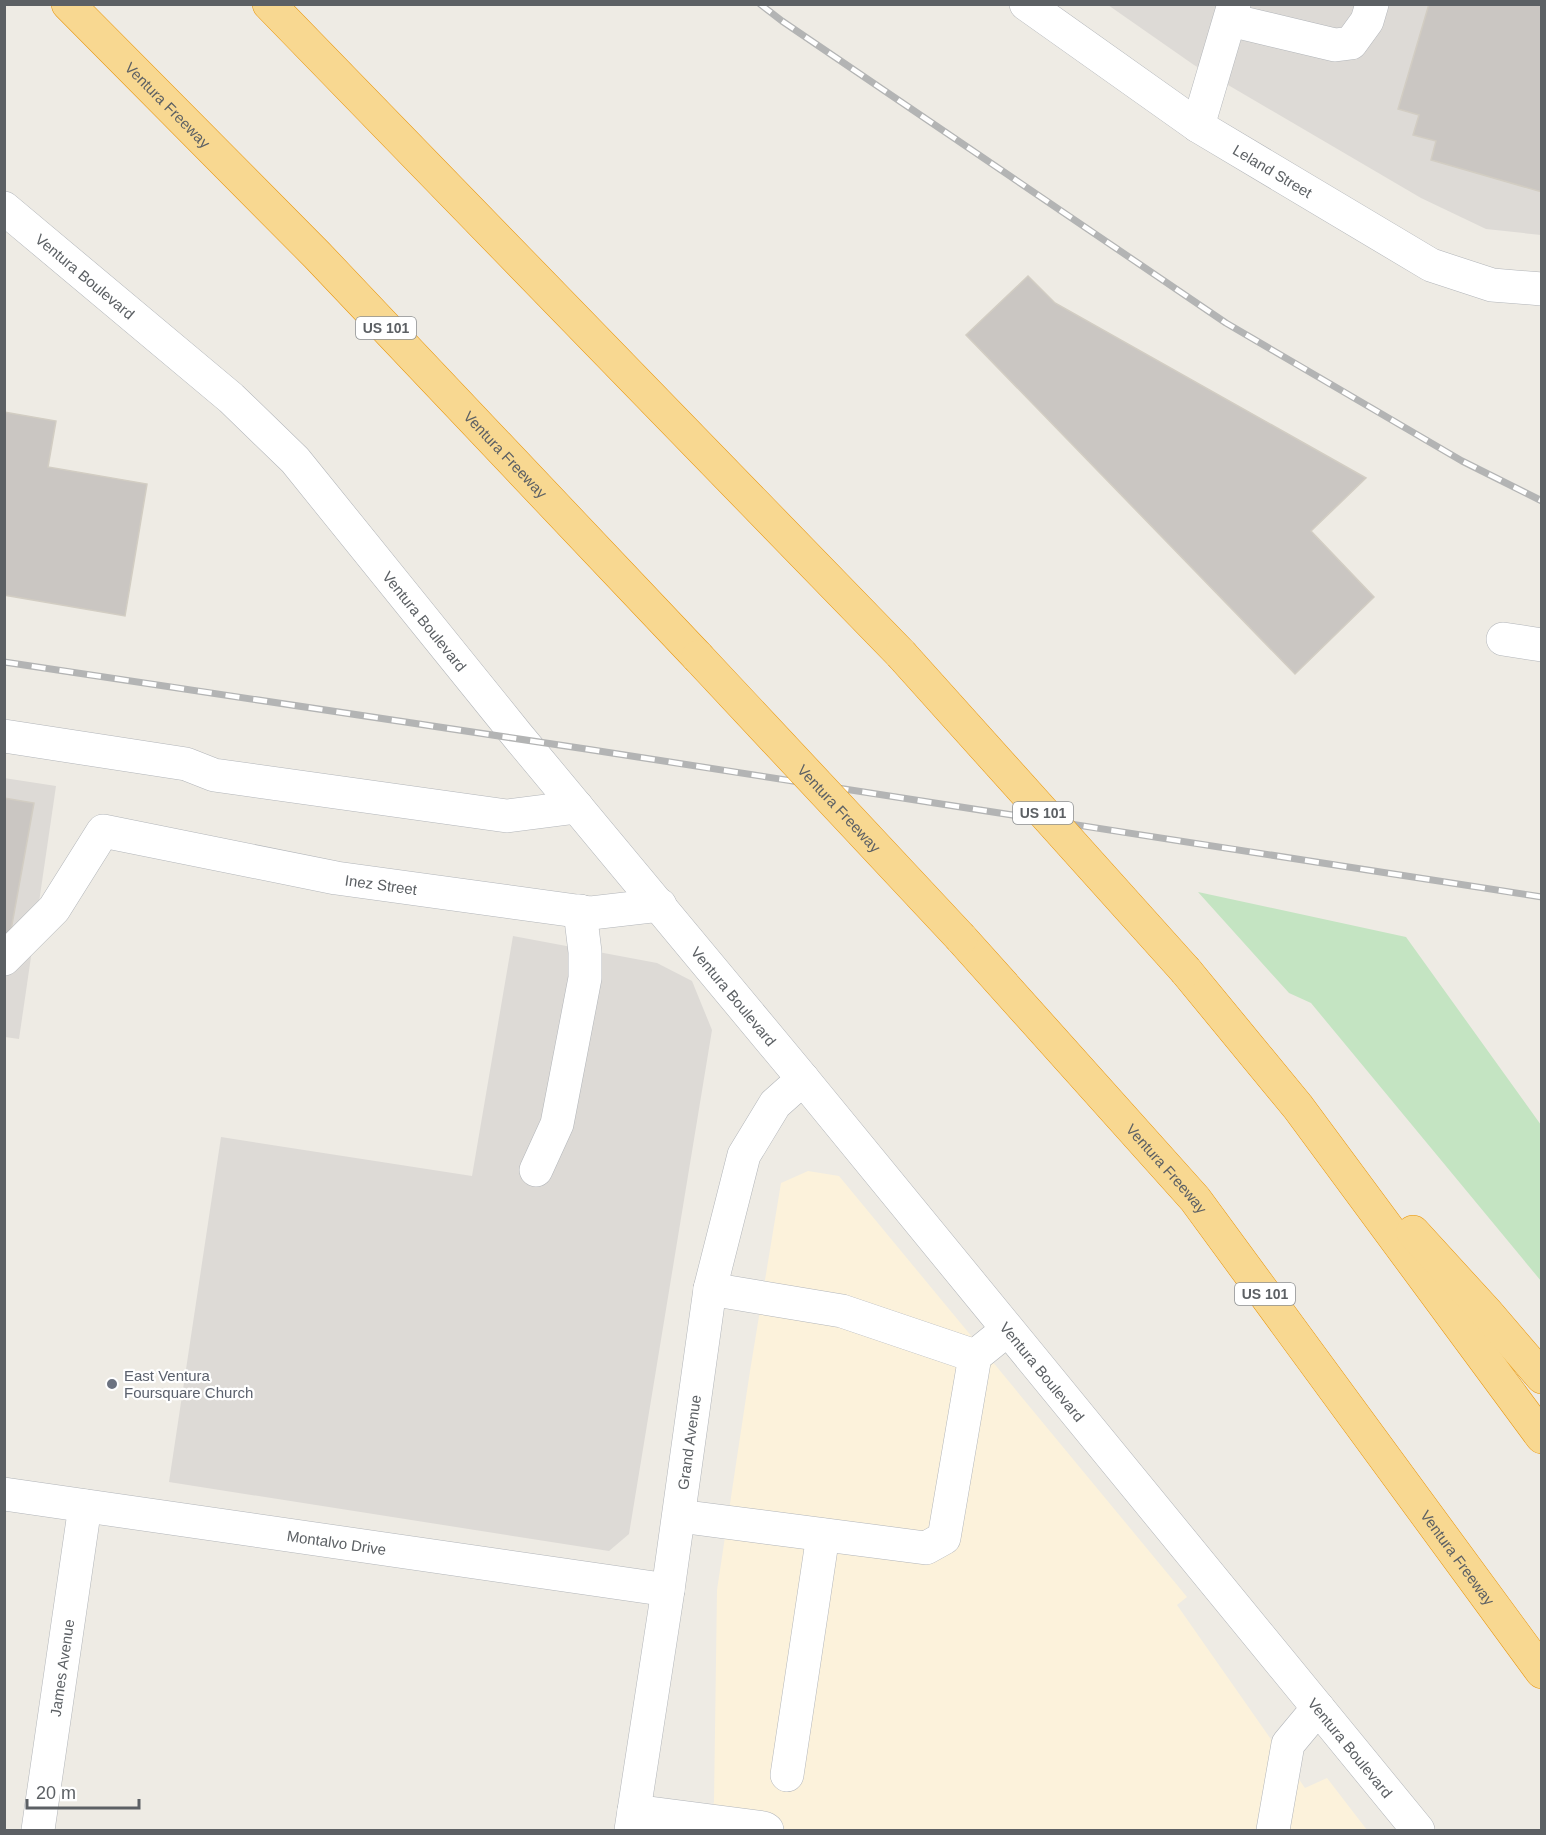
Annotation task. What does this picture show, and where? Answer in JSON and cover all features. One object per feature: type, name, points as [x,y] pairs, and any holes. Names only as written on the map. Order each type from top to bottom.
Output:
[{"type":"highway","name":"Ventura Freeway","points":[[68,4],[317,255],[698,657],[962,938],[1195,1199],[1542,1672]]},
{"type":"highway","name":"US 101","points":[[269,4],[901,654],[1186,971],[1298,1107],[1542,1437]]},
{"type":"highway","points":[[1298,1107],[1488,1314],[1542,1377]]},
{"type":"street","name":"Leland Street","points":[[1026,4],[1198,126],[1431,265],[1492,285],[1542,290]]},
{"type":"street","points":[[1198,126],[1232,12],[1335,45],[1351,43],[1367,21],[1372,4]]},
{"type":"street","name":"Ventura Boulevard","points":[[4,208],[231,398],[295,459],[577,807],[660,905],[1418,1830]]},
{"type":"street","points":[[1503,639],[1542,645]]},
{"type":"street","points":[[4,736],[186,764],[214,775],[507,816],[577,807]]},
{"type":"street","name":"Inez Street","points":[[4,959],[54,909],[103,831],[336,879],[591,913],[660,905]]},
{"type":"street","points":[[536,1170],[557,1124],[585,978],[585,952],[580,911]]},
{"type":"street","name":"Grand Avenue","points":[[633,1821],[710,1289],[744,1155],[775,1104],[803,1079]]},
{"type":"street","points":[[710,1289],[842,1311],[975,1356]]},
{"type":"street","points":[[678,1516],[926,1548],[944,1538],[975,1356],[1007,1330]]},
{"type":"street","name":"Montalvo Drive","points":[[4,1494],[668,1590]]},
{"type":"street","name":"James Avenue","points":[[38,1830],[85,1506]]},
{"type":"street","points":[[787,1775],[823,1535]]},
{"type":"street","points":[[1273,1830],[1288,1744],[1318,1708]]},
{"type":"street","points":[[633,1821],[767,1830]]},
{"type":"shaded area","points":[[1108,5],[1541,5],[1541,235],[1486,229],[1421,198],[1194,65]]},
{"type":"shaded area","points":[[4,778],[56,786],[19,1039],[5,1037]]},
{"type":"shaded area","points":[[513,936],[657,963],[692,981],[712,1030],[629,1534],[609,1551],[169,1482],[221,1137],[472,1176]]},
{"type":"shaded area","points":[[808,1171],[839,1176],[1187,1597],[1177,1605],[1305,1788],[1327,1778],[1367,1830],[709,1830],[714,1801],[717,1590],[781,1183]]},
{"type":"green space","points":[[1198,892],[1406,937],[1541,1125],[1541,1281],[1311,1003],[1289,993]]},
{"type":"building","points":[[1429,4],[1542,4],[1542,192],[1431,160],[1436,141],[1413,135],[1419,115],[1398,109]]},
{"type":"building","points":[[1028,276],[1055,303],[1366,478],[1311,531],[1374,597],[1295,674],[966,335]]},
{"type":"building","points":[[4,412],[56,421],[48,467],[147,484],[125,616],[4,595]]},
{"type":"building","points":[[4,798],[34,803],[9,941],[4,940]]},
{"type":"railway","points":[[760,4],[1226,323],[1462,461],[1542,501]]},
{"type":"railway","points":[[4,662],[586,749],[1542,897]]},
{"type":"place","name":"East Ventura Foursquare Church","points":[[112,1384]]}]
